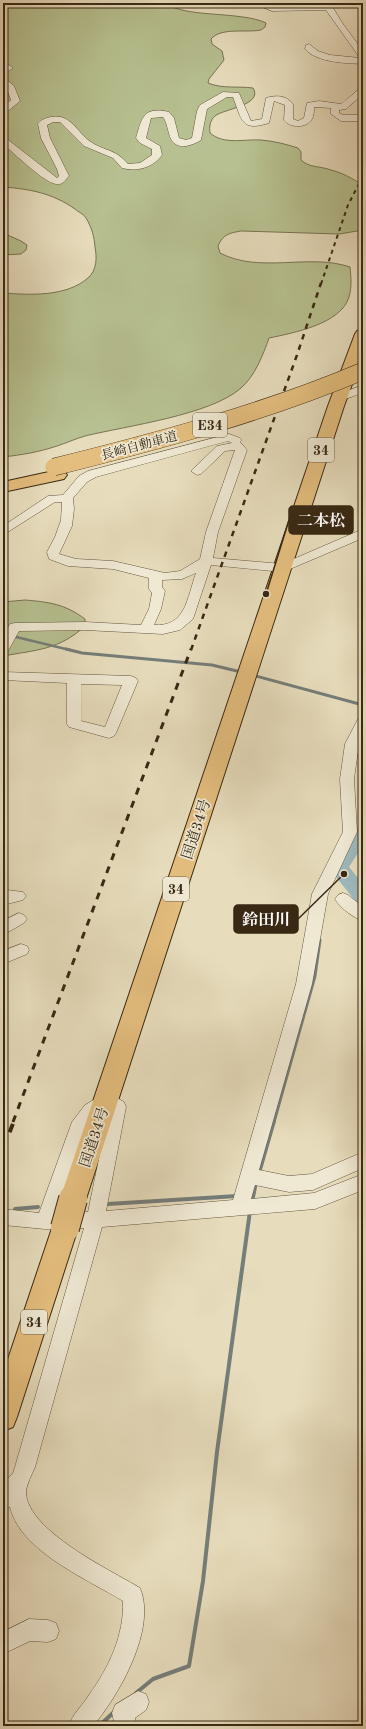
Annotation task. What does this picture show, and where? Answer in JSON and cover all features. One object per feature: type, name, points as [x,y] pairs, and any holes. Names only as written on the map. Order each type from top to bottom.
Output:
[{"type":"highway","name":"国道34号","points":[[3,1417],[55,1224],[74,1199],[340,394],[360,363],[363,334]]},
{"type":"highway","name":"長崎自動車道","points":[[3,487],[213,425],[290,399],[360,363]]},
{"type":"highway","name":"長崎自動車道","points":[[3,479],[56,471],[155,451],[220,432],[298,405],[363,380]]},
{"type":"street","points":[[257,3],[272,9],[282,19]]},
{"type":"street","points":[[327,5],[349,40],[363,57]]},
{"type":"street","points":[[272,9],[339,5]]},
{"type":"street","points":[[349,40],[363,40]]},
{"type":"street","points":[[309,46],[308,49],[316,54],[348,60],[363,61]]},
{"type":"street","points":[[3,80],[12,88],[16,102],[3,112]]},
{"type":"street","points":[[3,139],[49,178],[58,182],[64,176],[62,168],[42,133],[42,124],[46,121],[53,119],[62,120],[68,124],[87,144],[116,156],[125,166],[136,167],[145,165],[157,155],[157,148],[143,141],[141,138],[147,117],[152,114],[166,114],[170,119],[173,138],[177,141],[191,142],[196,140],[203,107],[226,94],[236,95],[248,123],[252,124],[266,121],[270,100],[273,98],[282,99],[289,104],[288,120],[295,124],[306,122],[310,105],[327,104],[335,108],[343,107],[349,104],[363,89]]},
{"type":"street","points":[[335,108],[335,114],[341,118],[363,118]]},
{"type":"street","points":[[340,394],[348,395],[363,388]]},
{"type":"street","points":[[3,531],[52,499],[67,498],[83,479],[92,474],[229,437],[236,440],[241,450],[212,532],[206,561],[186,619],[175,627],[163,630],[85,626],[14,627],[4,646]]},
{"type":"street","points":[[197,471],[221,448],[238,445]]},
{"type":"street","points":[[67,498],[69,509],[67,520],[59,542],[53,551],[53,556],[76,564],[112,565],[156,576],[183,575],[194,566],[206,561],[283,568],[363,534]]},
{"type":"street","points":[[145,630],[155,609],[159,591],[155,589],[156,576]]},
{"type":"street","points":[[3,676],[74,680],[131,681],[109,733],[74,724],[74,680]]},
{"type":"street","points":[[247,1191],[304,984],[320,894],[350,832],[347,779],[352,744],[362,725]]},
{"type":"street","points":[[3,899],[7,896],[18,896]]},
{"type":"street","points":[[343,899],[363,915]]},
{"type":"street","points":[[3,930],[19,919]]},
{"type":"street","points":[[3,958],[21,950]]},
{"type":"street","points":[[55,1224],[78,1127],[91,1110],[106,1100],[118,1107],[95,1220],[16,1492],[22,1512],[35,1532],[62,1553],[132,1595],[133,1620],[123,1661],[87,1717],[79,1726]]},
{"type":"street","points":[[3,1217],[55,1224],[95,1220],[247,1191],[289,1184],[313,1182],[357,1163]]},
{"type":"street","points":[[322,1198],[357,1163]]},
{"type":"street","points":[[247,1191],[260,1205],[315,1201],[363,1182]]},
{"type":"street","points":[[3,1500],[21,1478]]},
{"type":"street","points":[[3,1644],[29,1630],[48,1631]]},
{"type":"street","points":[[126,1726],[123,1713],[138,1702]]},
{"type":"green space","points":[[3,3],[166,3],[174,8],[185,11],[243,17],[256,19],[266,23],[265,27],[261,30],[221,33],[215,35],[211,39],[212,44],[222,51],[224,60],[209,79],[208,83],[225,87],[253,88],[255,94],[253,99],[241,106],[219,113],[215,116],[210,124],[210,133],[221,139],[234,141],[266,140],[298,148],[301,152],[301,160],[304,163],[352,178],[363,185],[363,230],[339,234],[241,231],[233,232],[227,235],[222,239],[218,246],[220,253],[235,259],[251,262],[318,262],[334,263],[350,267],[351,290],[344,306],[326,321],[315,326],[269,338],[258,365],[246,383],[227,397],[210,405],[167,418],[85,436],[44,450],[3,457],[3,293],[36,294],[59,292],[69,289],[91,275],[95,268],[96,255],[92,232],[88,222],[82,214],[58,199],[32,191],[3,187]]},
{"type":"green space","points":[[3,233],[27,245],[26,250],[21,254],[3,255]]},
{"type":"green space","points":[[25,600],[49,603],[71,610],[85,619],[85,626],[66,640],[47,648],[3,656],[3,602]]},
{"type":"waterway","points":[[12,636],[70,650]]},
{"type":"waterway","points":[[66,649],[70,650]]},
{"type":"waterway","points":[[70,650],[82,653],[212,665],[241,672]]},
{"type":"waterway","points":[[252,675],[363,705]]},
{"type":"waterway","points":[[363,832],[349,849],[339,868],[363,897]]},
{"type":"waterway","points":[[274,1122],[315,976],[320,940]]},
{"type":"waterway","points":[[259,1173],[274,1121]]},
{"type":"waterway","points":[[252,1202],[256,1182]]},
{"type":"waterway","points":[[108,1204],[237,1196]]},
{"type":"waterway","points":[[15,1209],[38,1207]]},
{"type":"waterway","points":[[136,1693],[153,1679],[189,1666],[203,1581],[217,1452],[250,1211]]},
{"type":"waterway","points":[[99,1726],[114,1712]]},
{"type":"railway","points":[[321,284],[348,205],[363,176]]},
{"type":"railway","points":[[191,650],[297,355],[321,283]]},
{"type":"railway","points":[[13,1122],[191,649]]},
{"type":"railway","points":[[3,1149],[14,1121]]},
{"type":"place","name":"二本松","points":[[266,594]]},
{"type":"place","name":"鈴田川","points":[[344,874]]}]
